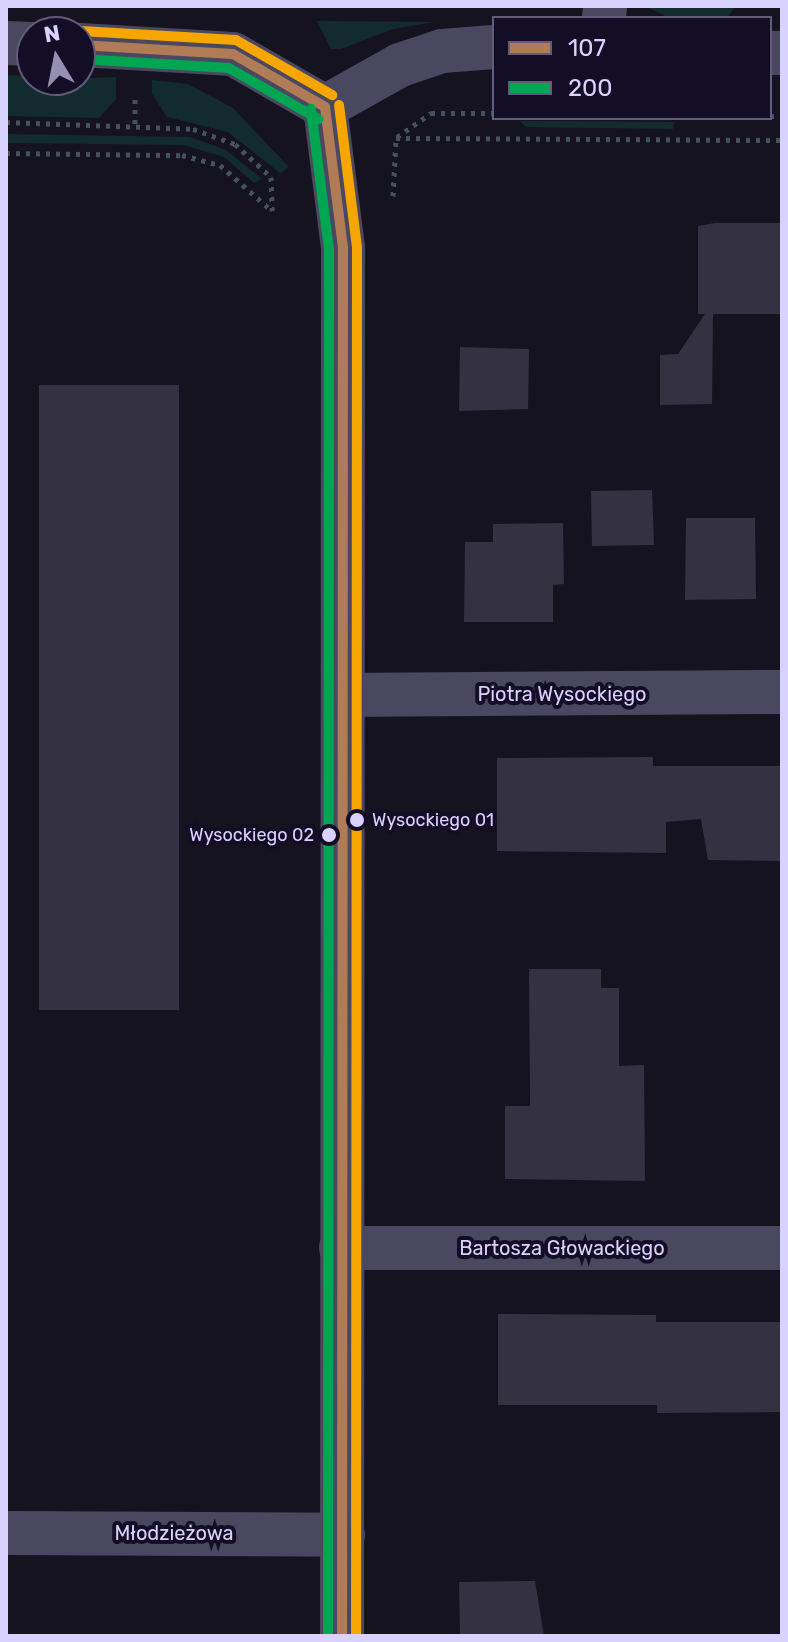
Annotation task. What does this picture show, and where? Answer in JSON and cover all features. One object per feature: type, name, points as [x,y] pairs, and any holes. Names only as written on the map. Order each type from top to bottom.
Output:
[{"type":"street","points":[[96,46],[233,54],[325,107]]},
{"type":"street","points":[[325,107],[400,65],[442,51],[492,47]]},
{"type":"street","points":[[325,107],[343,248],[342,1636]]},
{"type":"street","name":"Piotra Wysockiego","points":[[343,695],[782,692]]},
{"type":"street","name":"Bartosza Głowackiego","points":[[341,1248],[782,1248]]},
{"type":"street","name":"Młodzieżowa","points":[[6,1533],[343,1535]]},
{"type":"path","points":[[396,138],[431,113],[492,113]]},
{"type":"path","points":[[6,122],[193,129],[235,144],[271,177],[272,211],[220,165],[182,155],[6,153]]},
{"type":"path","points":[[396,138],[782,140]]},
{"type":"path","points":[[393,196],[396,138]]},
{"type":"green space","points":[[645,6],[736,6],[728,16],[665,16]]},
{"type":"green space","points":[[317,21],[434,22],[393,29],[341,49],[331,49]]},
{"type":"green space","points":[[6,75],[16,75],[16,96],[96,96],[96,78],[116,77],[116,99],[99,118],[6,116]]},
{"type":"green space","points":[[152,80],[188,84],[233,108],[289,167],[280,173],[228,132],[167,117],[152,94]]},
{"type":"green space","points":[[519,121],[674,122],[673,129],[526,127]]},
{"type":"green space","points":[[6,134],[190,137],[226,150],[262,179],[254,183],[224,157],[184,145],[6,143]]},
{"type":"building","points":[[782,223],[782,314],[713,314],[712,404],[660,405],[660,355],[678,354],[705,314],[698,314],[698,226]]},
{"type":"building","points":[[460,347],[529,349],[528,409],[459,411]]},
{"type":"building","points":[[39,385],[179,385],[179,1010],[39,1010]]},
{"type":"building","points":[[652,490],[654,545],[592,546],[591,491]]},
{"type":"building","points":[[686,518],[755,518],[756,599],[685,600]]},
{"type":"building","points":[[563,523],[564,584],[553,585],[553,622],[464,622],[465,542],[493,542],[493,524]]},
{"type":"building","points":[[653,757],[653,766],[782,766],[782,861],[708,860],[701,819],[666,822],[666,853],[497,851],[497,758]]},
{"type":"building","points":[[529,969],[601,969],[601,988],[619,988],[619,1066],[644,1065],[645,1181],[505,1179],[505,1106],[530,1106]]},
{"type":"building","points":[[498,1314],[656,1315],[656,1322],[782,1322],[782,1412],[657,1413],[657,1405],[498,1405]]},
{"type":"building","points":[[535,1581],[544,1636],[460,1636],[459,1582]]},
{"type":"transit line","points":[[96,32],[236,40],[332,95]]},
{"type":"transit line","name":"107","points":[[96,46],[233,54],[325,107]]},
{"type":"transit line","name":"200","points":[[96,60],[229,68],[318,119]]},
{"type":"transit line","points":[[339,105],[357,248],[356,1636]]},
{"type":"transit line","name":"107","points":[[325,107],[343,248],[342,1636]]},
{"type":"transit line","name":"200","points":[[311,109],[329,249],[328,1636]]},
{"type":"place","name":"Wysockiego 01","points":[[357,820]]},
{"type":"place","name":"Wysockiego 02","points":[[329,835]]}]
